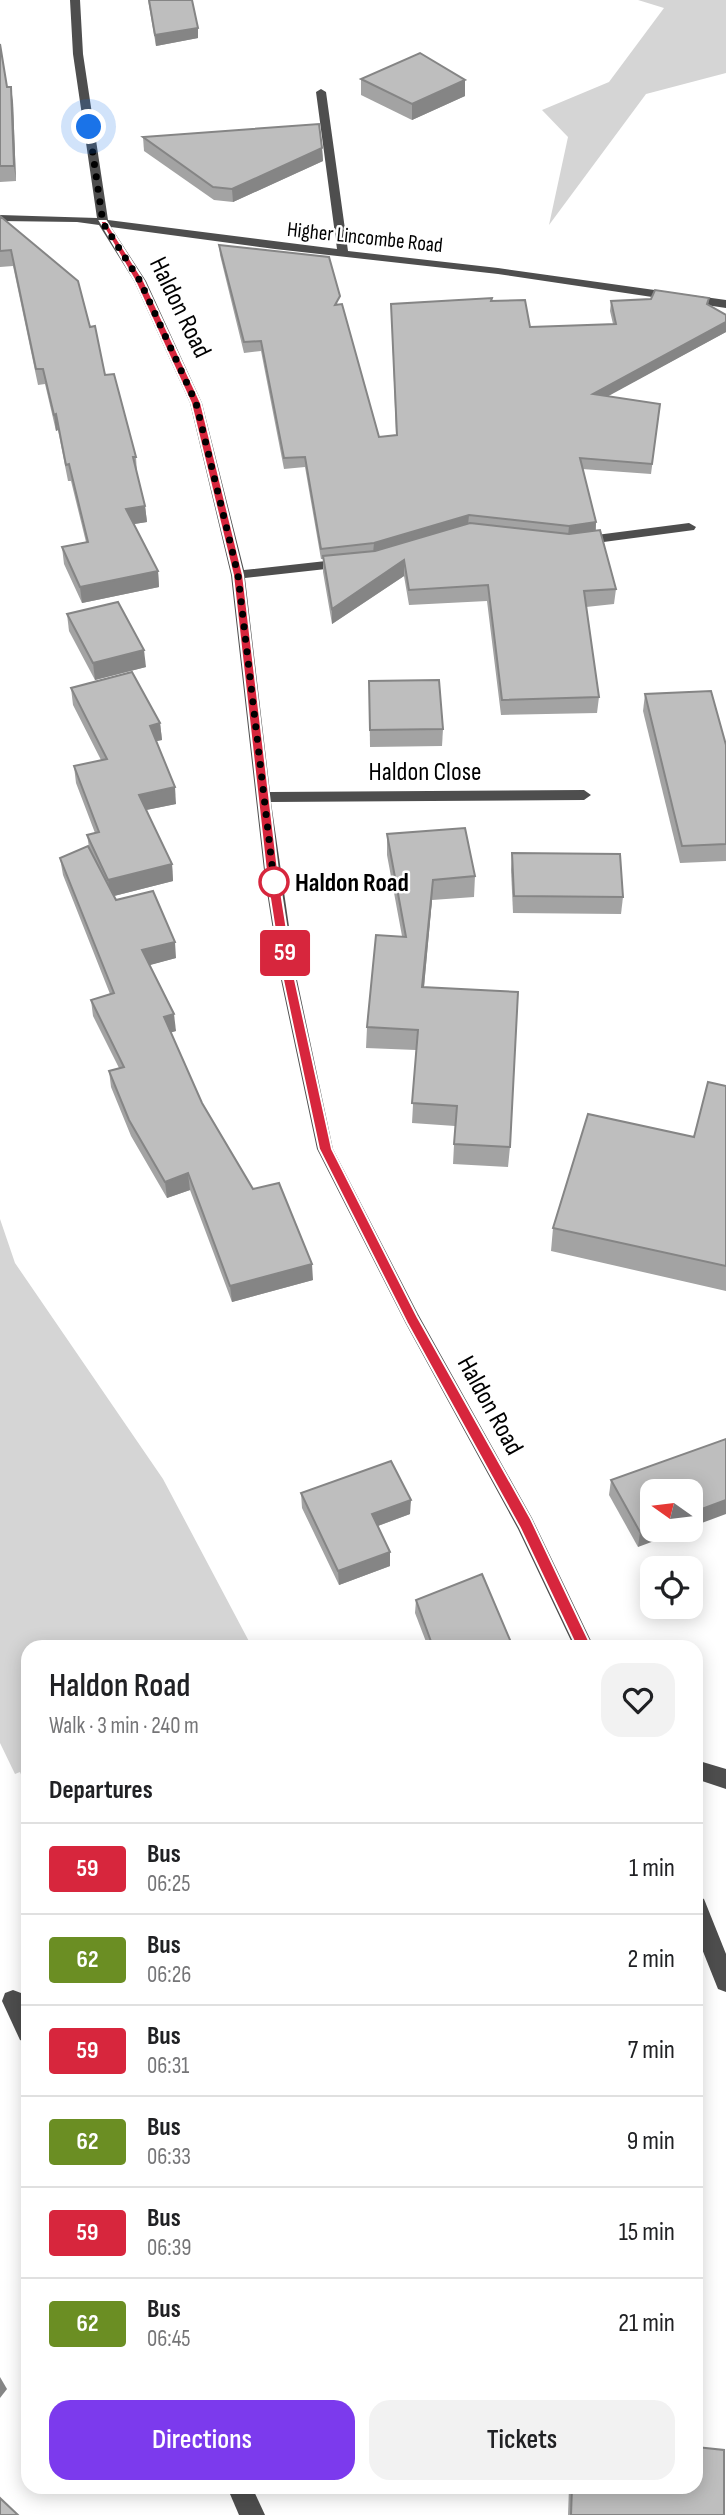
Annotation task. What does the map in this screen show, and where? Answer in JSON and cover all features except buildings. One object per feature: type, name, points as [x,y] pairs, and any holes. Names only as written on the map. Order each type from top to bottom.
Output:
[{"type":"street","points":[[75,0],[78,54],[103,223]]},
{"type":"street","points":[[321,92],[343,254]]},
{"type":"street","name":"Higher Lincombe Road","points":[[0,218],[77,219],[343,254],[498,271],[726,304]]},
{"type":"street","name":"Haldon Road","points":[[103,223],[140,281],[196,403],[238,575],[273,879],[288,975],[325,1149],[412,1319],[525,1524],[581,1640]]},
{"type":"street","points":[[569,543],[689,527]]},
{"type":"street","points":[[238,575],[361,561]]},
{"type":"street","name":"Haldon Close","points":[[265,797],[584,795]]},
{"type":"street","points":[[703,1771],[726,1779]]},
{"type":"street","points":[[703,1924],[726,1981]]},
{"type":"street","points":[[13,2001],[21,2018]]},
{"type":"street","points":[[242,2494],[252,2515]]},
{"type":"shaded area","points":[[638,0],[726,0],[726,73],[646,94],[549,225],[568,137],[542,110],[609,82],[664,8]]},
{"type":"shaded area","points":[[0,1219],[15,1263],[163,1479],[248,1640],[21,1640],[21,1774],[20,1772],[15,1774],[0,1743]]},
{"type":"bus line","name":"59","points":[[103,223],[140,281],[196,403],[238,575],[273,879],[288,975],[325,1149],[412,1319],[525,1524],[581,1640]]},
{"type":"place","name":"Haldon Road","points":[[274,882]]},
{"type":"route","points":[[89,127],[103,223],[140,281],[196,403],[238,575],[274,882]]}]
